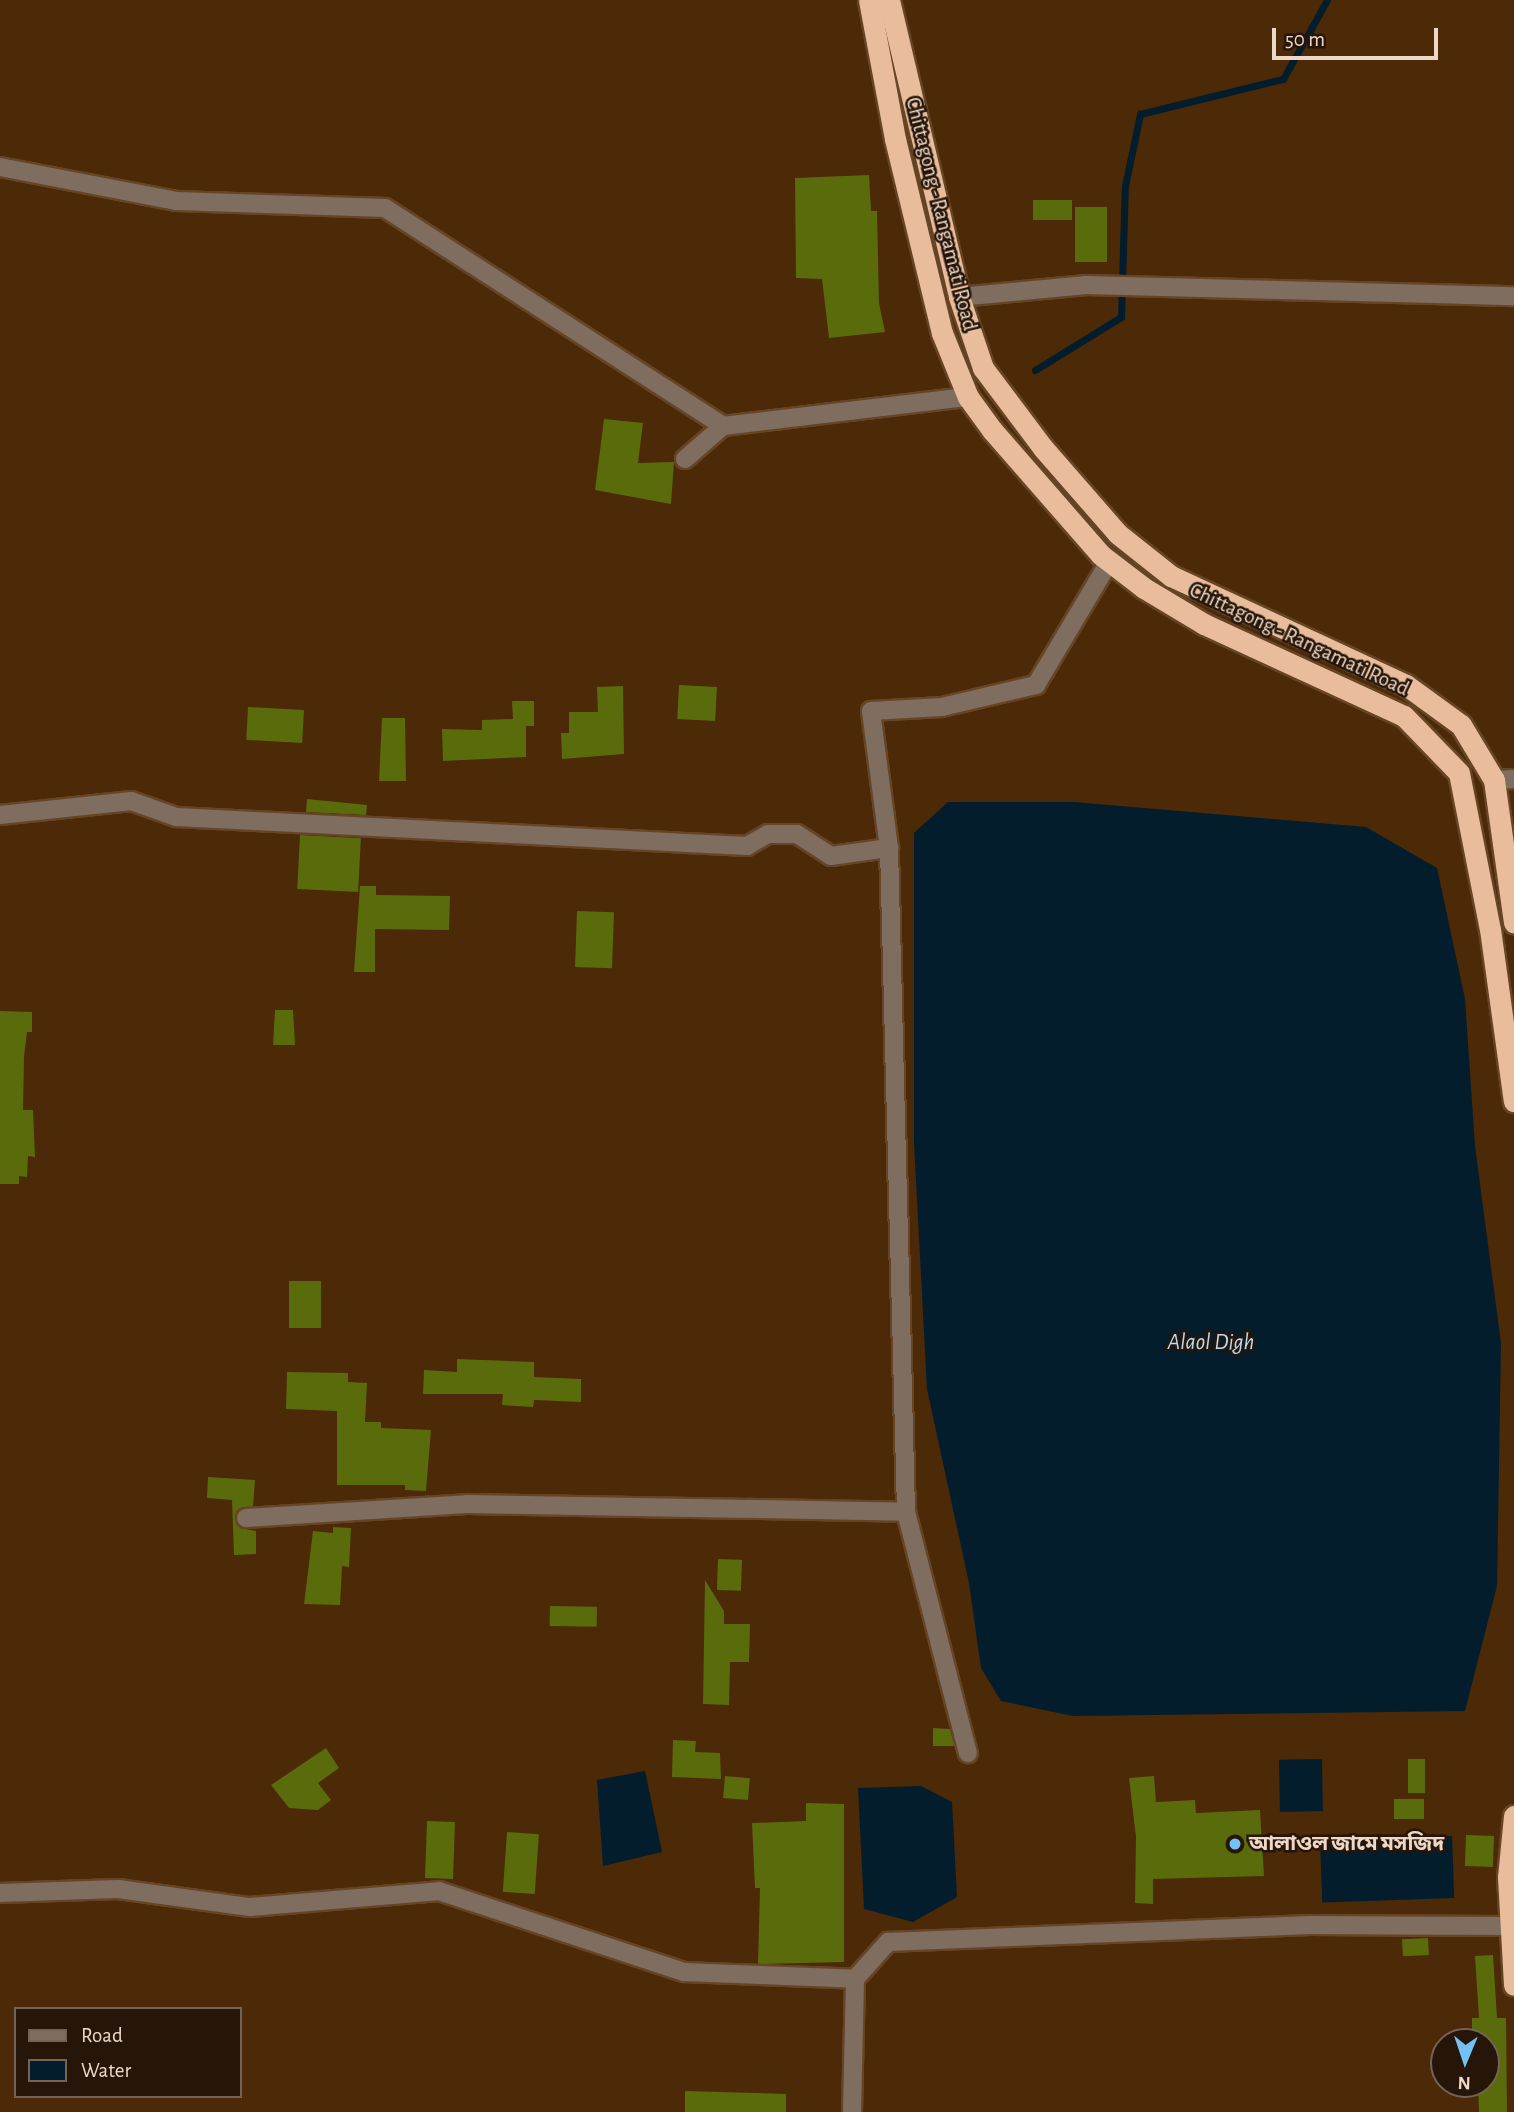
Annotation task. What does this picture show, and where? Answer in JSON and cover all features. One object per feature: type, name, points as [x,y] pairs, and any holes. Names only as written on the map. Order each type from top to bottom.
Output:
[{"type":"highway","name":"Chittagong - Rangamati Road","points":[[869,0],[918,239],[942,333],[968,397],[1066,519],[1109,562],[1204,624],[1404,716],[1450,759],[1469,811],[1514,1101]]},
{"type":"highway","name":"Chittagong - Rangamati Road","points":[[889,0],[959,297],[983,368],[1043,448],[1118,534],[1171,576],[1406,685],[1461,725],[1504,780],[1514,923]]},
{"type":"highway","points":[[1514,1816],[1509,1926],[1514,1985]]},
{"type":"street","points":[[0,167],[176,201],[385,208],[723,426]]},
{"type":"street","points":[[959,297],[1086,285],[1514,296]]},
{"type":"street","points":[[685,459],[723,426],[968,397]]},
{"type":"street","points":[[968,1753],[906,1512],[890,848],[871,710],[942,707],[1036,685],[1109,562]]},
{"type":"street","points":[[0,815],[131,801],[176,817],[747,846],[768,834],[797,835],[831,856],[890,848]]},
{"type":"street","points":[[246,1518],[467,1504],[906,1512]]},
{"type":"street","points":[[0,1894],[118,1889],[250,1907],[439,1891],[684,1972],[855,1979]]},
{"type":"street","points":[[852,2112],[855,1979],[888,1942],[1311,1925],[1509,1926]]},
{"type":"water","name":"Alaol Digh","points":[[948,802],[1074,802],[1366,827],[1437,868],[1465,999],[1475,1146],[1501,1343],[1497,1586],[1465,1711],[1073,1716],[1001,1701],[981,1668],[969,1583],[927,1389],[914,1143],[914,833]]},
{"type":"water","points":[[1322,1759],[1323,1811],[1280,1812],[1279,1760]]},
{"type":"water","points":[[645,1771],[662,1852],[603,1866],[597,1780]]},
{"type":"water","points":[[921,1786],[952,1802],[957,1897],[913,1922],[864,1909],[858,1788]]},
{"type":"water","points":[[1452,1836],[1454,1898],[1322,1903],[1320,1841]]},
{"type":"building","points":[[869,175],[871,211],[877,211],[879,303],[885,332],[829,338],[822,279],[796,278],[795,178]]},
{"type":"building","points":[[1033,200],[1072,200],[1072,220],[1033,220]]},
{"type":"building","points":[[1075,207],[1107,207],[1107,262],[1075,262]]},
{"type":"building","points":[[604,419],[643,423],[638,463],[674,462],[671,504],[595,490]]},
{"type":"building","points":[[679,685],[717,687],[715,721],[677,719]]},
{"type":"building","points":[[623,686],[624,754],[562,759],[561,733],[569,733],[569,712],[598,712],[597,687]]},
{"type":"building","points":[[512,701],[534,701],[534,726],[526,726],[526,757],[443,761],[442,729],[482,730],[482,720],[513,719]]},
{"type":"building","points":[[248,707],[304,710],[302,743],[246,740]]},
{"type":"building","points":[[382,718],[405,718],[406,781],[379,781]]},
{"type":"building","points":[[307,799],[367,805],[366,815],[306,812]]},
{"type":"building","points":[[300,835],[361,838],[358,892],[297,889]]},
{"type":"building","points":[[360,886],[376,886],[376,895],[450,896],[449,930],[375,929],[375,972],[354,972]]},
{"type":"building","points":[[577,911],[614,912],[612,968],[575,967]]},
{"type":"building","points":[[275,1010],[293,1010],[295,1045],[273,1045]]},
{"type":"building","points":[[0,1011],[32,1012],[32,1032],[27,1032],[24,1057],[23,1110],[33,1110],[35,1157],[28,1156],[27,1177],[19,1176],[19,1184],[0,1184]]},
{"type":"building","points":[[289,1281],[321,1281],[321,1328],[289,1328]]},
{"type":"building","points":[[457,1359],[534,1362],[534,1377],[581,1379],[581,1402],[534,1400],[533,1407],[502,1405],[503,1394],[423,1394],[424,1370],[457,1372]]},
{"type":"building","points":[[287,1372],[348,1373],[348,1382],[367,1383],[365,1422],[381,1422],[381,1428],[431,1430],[426,1491],[405,1490],[405,1485],[337,1485],[337,1411],[286,1409]]},
{"type":"building","points":[[208,1477],[255,1480],[253,1506],[240,1508],[235,1518],[240,1528],[256,1531],[256,1554],[234,1555],[232,1500],[207,1498]]},
{"type":"building","points":[[333,1527],[351,1528],[349,1567],[342,1566],[340,1605],[304,1604],[313,1531],[333,1533]]},
{"type":"building","points":[[718,1559],[742,1560],[741,1591],[717,1590]]},
{"type":"building","points":[[705,1580],[724,1611],[724,1624],[750,1624],[749,1662],[730,1662],[729,1705],[703,1704]]},
{"type":"building","points":[[550,1606],[597,1607],[597,1627],[550,1626]]},
{"type":"building","points":[[933,1728],[950,1729],[955,1746],[933,1746]]},
{"type":"building","points":[[673,1740],[696,1741],[695,1752],[720,1753],[721,1779],[672,1777]]},
{"type":"building","points":[[326,1748],[339,1768],[318,1783],[331,1800],[318,1810],[289,1808],[271,1785]]},
{"type":"building","points":[[1408,1759],[1425,1759],[1425,1793],[1408,1793]]},
{"type":"building","points":[[725,1776],[750,1778],[748,1800],[723,1798]]},
{"type":"building","points":[[1154,1776],[1156,1802],[1195,1800],[1196,1813],[1260,1810],[1264,1876],[1153,1879],[1153,1904],[1135,1903],[1136,1837],[1129,1778]]},
{"type":"building","points":[[1394,1799],[1424,1799],[1424,1819],[1394,1819]]},
{"type":"building","points":[[806,1803],[844,1804],[844,1962],[758,1964],[760,1888],[755,1888],[752,1823],[806,1821]]},
{"type":"building","points":[[427,1821],[455,1822],[453,1879],[425,1878]]},
{"type":"building","points":[[507,1832],[539,1834],[535,1894],[503,1892]]},
{"type":"building","points":[[1466,1835],[1494,1836],[1493,1867],[1465,1866]]},
{"type":"building","points":[[1428,1938],[1429,1955],[1403,1956],[1402,1939]]},
{"type":"building","points":[[1493,1955],[1497,2018],[1506,2018],[1507,2112],[1479,2112],[1478,2098],[1500,2098],[1500,2028],[1472,2028],[1472,2018],[1479,2018],[1475,1956]]},
{"type":"building","points":[[685,2091],[786,2094],[786,2112],[685,2112]]},
{"type":"waterway","points":[[1035,370],[1121,317],[1125,186],[1140,114],[1283,79],[1327,0]]},
{"type":"place","name":"আলাওল জামে মসজিদ","points":[[1235,1844]]}]
